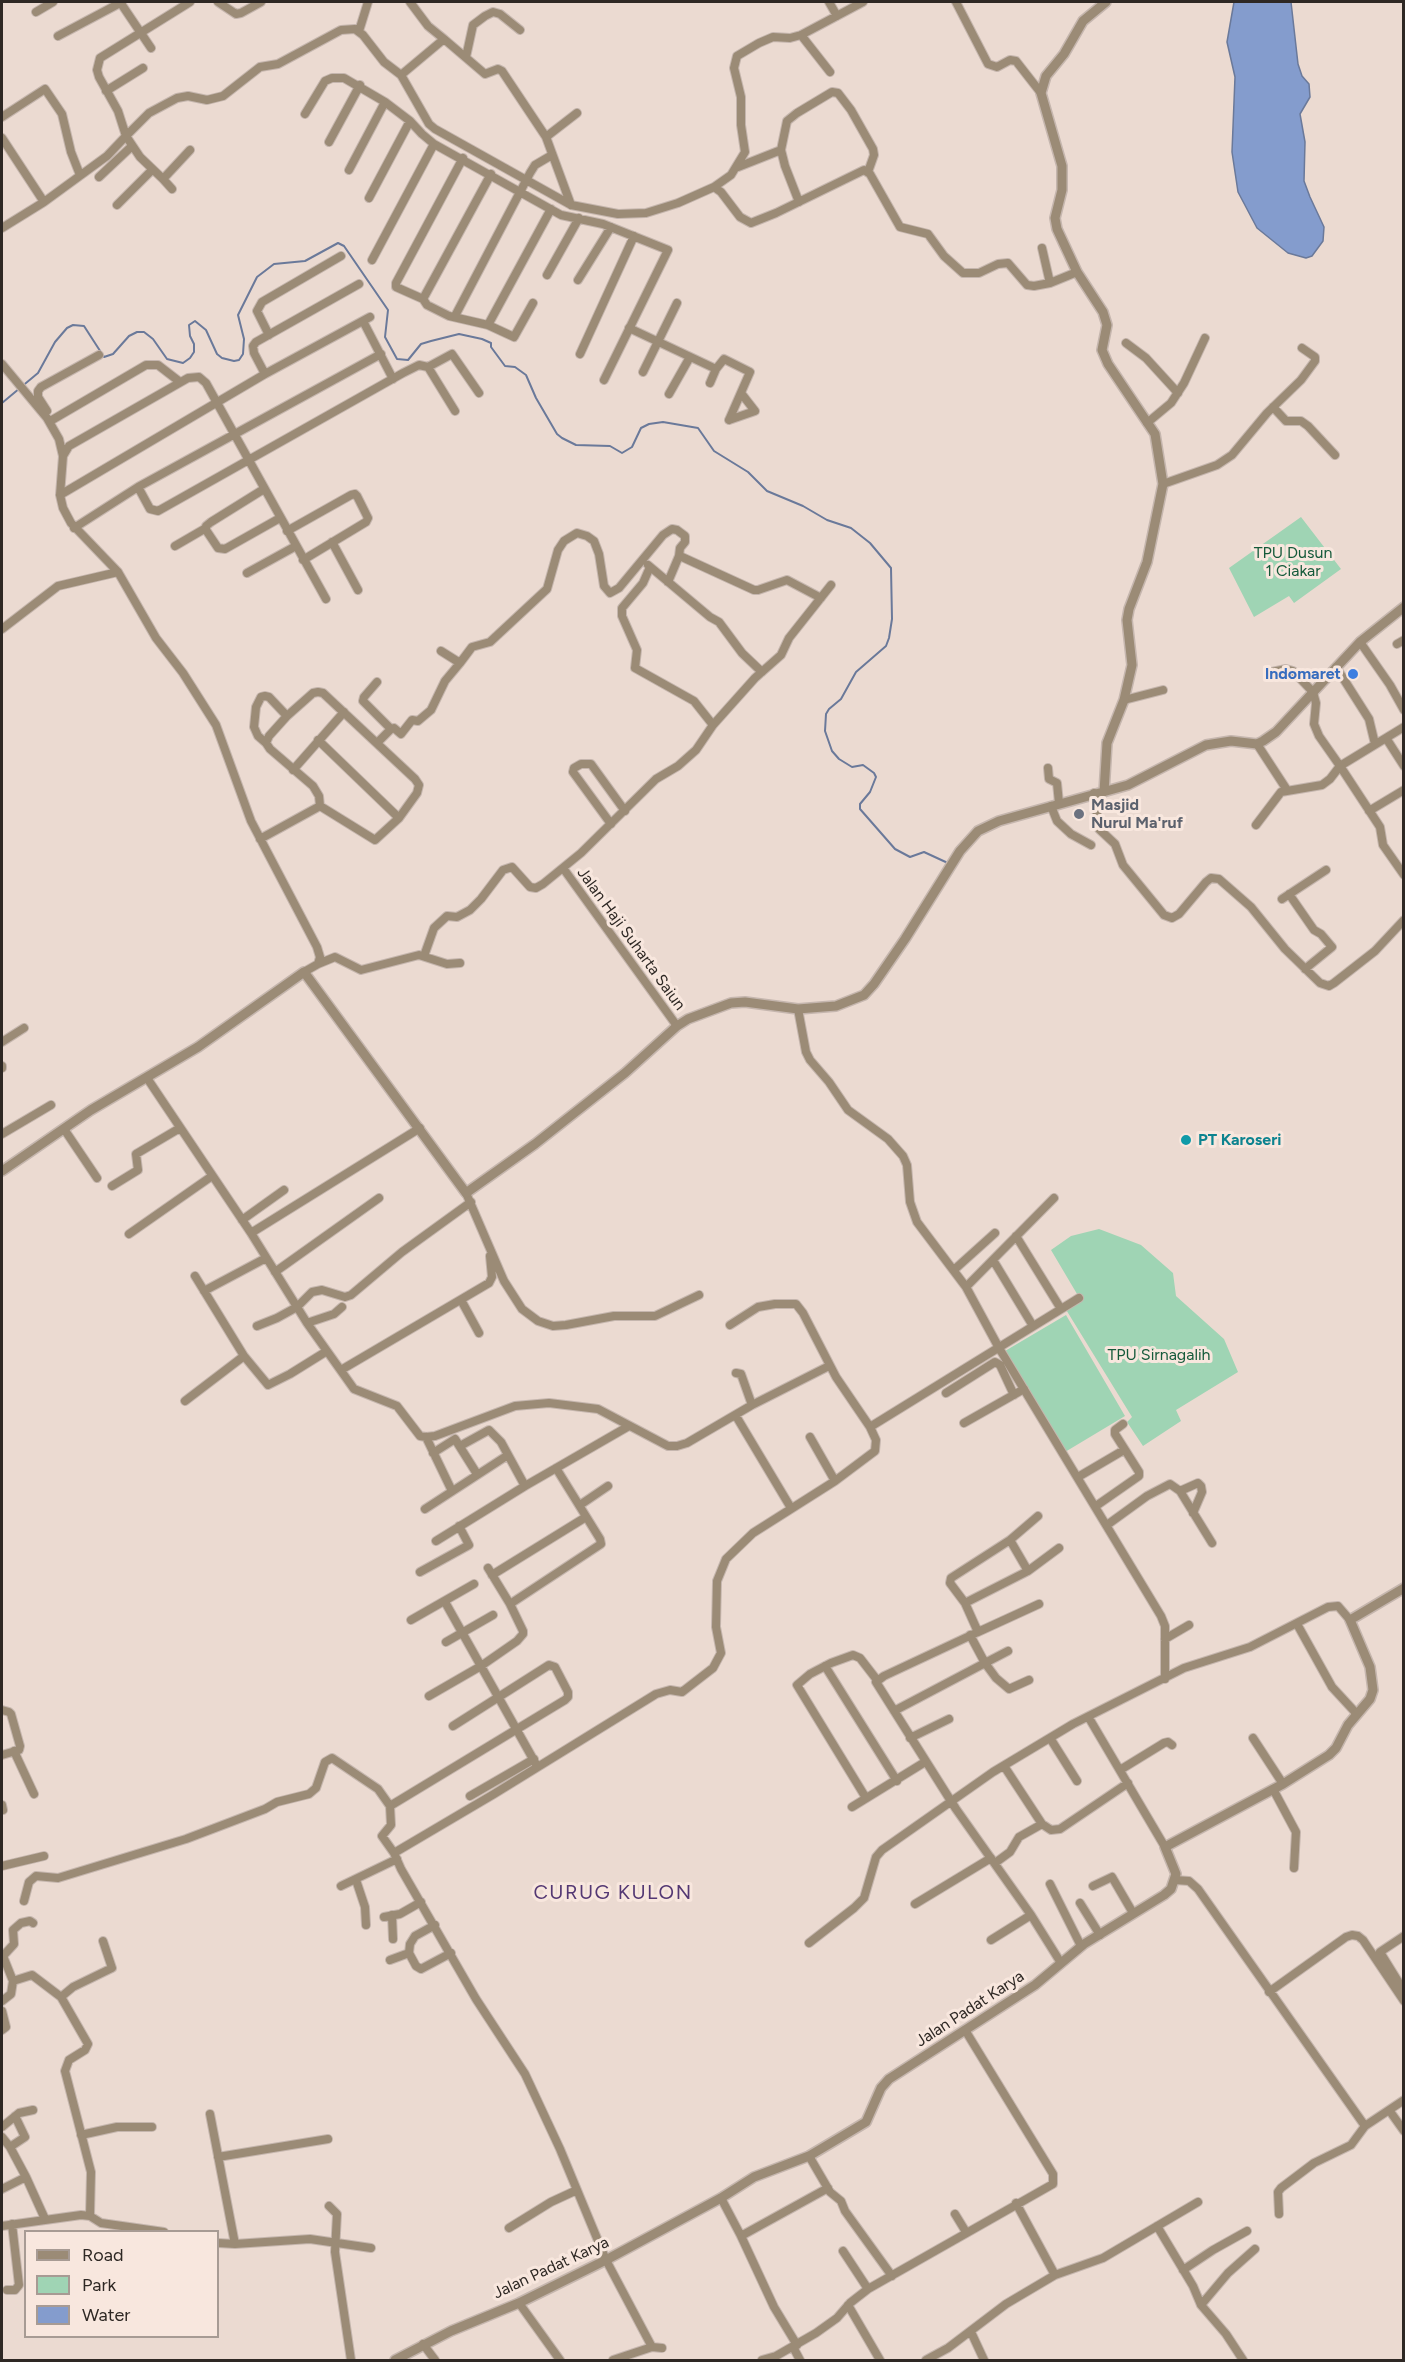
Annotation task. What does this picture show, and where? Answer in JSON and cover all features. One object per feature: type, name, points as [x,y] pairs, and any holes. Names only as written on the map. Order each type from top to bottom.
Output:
[{"type":"street","points":[[36,12],[53,2]]},
{"type":"street","points":[[58,36],[121,2],[139,33],[151,48]]},
{"type":"street","points":[[172,189],[132,146],[126,136],[118,111],[97,70],[100,58],[190,2]]},
{"type":"street","points":[[218,2],[236,14],[261,2]]},
{"type":"street","points":[[359,31],[368,2]]},
{"type":"street","points":[[410,2],[428,26],[485,74],[498,69],[502,71],[546,137],[571,205]]},
{"type":"street","points":[[829,2],[837,16]]},
{"type":"street","points":[[2,228],[44,202],[107,156],[149,113],[177,98],[188,96],[207,100],[223,96],[260,67],[284,62],[341,30],[349,28],[359,31],[384,62],[401,75],[429,124],[571,205],[618,214],[646,213],[678,203],[714,187],[726,180],[737,167],[745,152],[741,124],[741,97],[734,68],[737,56],[773,37],[790,38],[801,35],[863,2]]},
{"type":"street","points":[[956,2],[988,64],[994,67],[1010,60],[1016,61],[1041,93],[1062,166],[1062,190],[1056,223],[1077,272],[1103,312],[1107,325],[1102,350],[1108,364],[1155,434],[1163,484],[1147,562],[1127,620],[1132,665],[1124,700],[1107,743],[1099,793],[1099,828],[1115,844],[1123,865],[1164,915],[1172,918],[1179,914],[1206,882],[1214,877],[1229,886],[1251,907],[1285,949],[1305,969],[1320,983],[1329,986],[1375,951],[1404,920]]},
{"type":"street","points":[[1041,93],[1046,76],[1064,54],[1083,21],[1106,2]]},
{"type":"street","points":[[466,57],[473,26],[485,16],[493,12],[500,14],[520,30]]},
{"type":"street","points":[[801,35],[830,72]]},
{"type":"street","points":[[401,75],[444,39]]},
{"type":"street","points":[[106,91],[143,68]]},
{"type":"street","points":[[305,114],[325,81],[332,78],[344,78],[360,85],[385,102],[410,121],[434,144],[463,158],[561,215],[611,227],[668,250],[604,380]]},
{"type":"street","points":[[329,142],[360,85]]},
{"type":"street","points":[[2,117],[45,89],[62,114],[71,152],[80,175]]},
{"type":"street","points":[[799,202],[781,150],[787,121],[797,112],[832,92],[838,93],[847,103],[873,149],[874,155],[868,172],[900,227],[928,234],[958,270],[969,274],[1005,263],[1011,265],[1028,285],[1038,286],[1077,272]]},
{"type":"street","points":[[349,170],[385,102]]},
{"type":"street","points":[[546,137],[577,113]]},
{"type":"street","points":[[369,198],[410,121]]},
{"type":"street","points":[[2,138],[44,202]]},
{"type":"street","points":[[372,260],[434,144]]},
{"type":"street","points":[[99,177],[132,146]]},
{"type":"street","points":[[163,179],[190,150]]},
{"type":"street","points":[[737,167],[781,150]]},
{"type":"street","points":[[455,316],[535,165],[552,155]]},
{"type":"street","points":[[463,158],[396,283],[396,287],[423,299],[428,305],[514,336],[533,303]]},
{"type":"street","points":[[117,205],[153,170]]},
{"type":"street","points":[[714,187],[746,222],[767,217],[858,172],[868,172]]},
{"type":"street","points":[[423,299],[491,174]]},
{"type":"street","points":[[488,325],[551,209]]},
{"type":"street","points":[[547,275],[579,218]]},
{"type":"street","points":[[578,280],[611,227]]},
{"type":"street","points":[[580,354],[633,236]]},
{"type":"street","points":[[1042,248],[1050,283]]},
{"type":"street","points":[[269,335],[258,311],[262,302],[341,256]]},
{"type":"street","points":[[265,374],[253,346],[256,342],[360,284]]},
{"type":"street","points":[[643,372],[677,303]]},
{"type":"street","points":[[60,495],[217,405],[265,374],[367,319],[393,379]]},
{"type":"street","points":[[629,328],[717,369]]},
{"type":"street","points":[[1147,423],[1172,403],[1179,393],[1205,338]]},
{"type":"street","points":[[1126,343],[1146,358],[1179,393]]},
{"type":"street","points":[[1163,484],[1206,470],[1225,461],[1273,407],[1301,380],[1315,361],[1315,357],[1302,348]]},
{"type":"street","points":[[74,528],[138,487],[381,354]]},
{"type":"street","points":[[69,446],[38,397],[38,391],[99,355]]},
{"type":"street","points":[[428,367],[444,356],[454,355],[479,393]]},
{"type":"street","points":[[669,394],[690,357]]},
{"type":"street","points":[[710,383],[724,358],[750,372],[741,393]]},
{"type":"street","points":[[2,364],[47,418],[58,439],[63,456],[60,495],[65,513],[74,528],[118,572],[156,638],[210,712],[251,821],[317,947],[320,957],[318,964]]},
{"type":"street","points":[[52,420],[142,366],[158,365],[180,382]]},
{"type":"street","points":[[138,487],[150,509],[158,511],[419,365],[428,367],[455,411]]},
{"type":"street","points":[[63,456],[69,446],[180,382],[188,378],[199,377],[206,384],[326,599]]},
{"type":"street","points":[[1273,407],[1286,421],[1301,421],[1308,426],[1335,455]]},
{"type":"street","points":[[175,546],[264,489]]},
{"type":"street","points":[[287,531],[355,494],[368,520],[303,560]]},
{"type":"street","points":[[206,528],[218,548],[225,549],[280,518]]},
{"type":"street","points":[[377,682],[363,701],[391,729],[394,728],[401,734],[412,720],[418,721],[431,710],[446,681],[472,646],[490,642],[547,589],[558,550],[564,541],[577,533],[594,541],[599,554],[604,586],[610,593],[619,588],[663,535],[672,529],[677,530],[685,536],[685,542],[680,548],[668,582]]},
{"type":"street","points":[[332,542],[358,590]]},
{"type":"street","points":[[248,573],[296,546]]},
{"type":"street","points":[[679,556],[754,590],[787,580],[820,598]]},
{"type":"street","points":[[642,560],[719,622],[742,653],[762,672]]},
{"type":"street","points":[[650,567],[643,583],[622,608],[622,616],[637,650],[635,668],[694,701],[713,725]]},
{"type":"street","points":[[2,629],[58,585],[118,572]]},
{"type":"street","points":[[424,956],[434,928],[447,916],[458,917],[481,900],[504,870],[510,866],[530,887],[536,888],[563,868],[656,779],[678,766],[696,750],[713,725],[762,672],[782,655],[789,638],[831,585]]},
{"type":"street","points":[[256,1326],[278,1318],[297,1307],[312,1292],[322,1290],[345,1297],[351,1295],[625,1073],[677,1026],[702,1012],[732,1003],[745,1002],[798,1009],[836,1006],[864,995],[893,956],[968,840],[986,826],[1128,785],[1206,746],[1232,741],[1257,744],[1276,732],[1360,642],[1404,607]]},
{"type":"street","points":[[1360,642],[1390,685],[1404,710]]},
{"type":"street","points":[[441,651],[459,663]]},
{"type":"street","points":[[1336,667],[1370,719],[1375,744]]},
{"type":"street","points":[[1272,672],[1286,669],[1293,671],[1313,692],[1316,703],[1314,724],[1319,736],[1370,811],[1381,830],[1383,845],[1404,875]]},
{"type":"street","points":[[1124,700],[1163,690]]},
{"type":"street","points":[[266,743],[269,736],[287,716],[313,693],[323,693],[418,782],[417,793],[399,818],[378,838],[373,839],[320,806]]},
{"type":"street","points":[[287,716],[269,697],[261,697],[255,707],[254,727],[258,736],[270,749],[313,786],[319,796],[320,806]]},
{"type":"street","points":[[293,770],[344,712]]},
{"type":"street","points":[[1256,825],[1281,792],[1322,785],[1340,766],[1404,727]]},
{"type":"street","points":[[377,743],[391,729]]},
{"type":"street","points":[[1386,738],[1404,766]]},
{"type":"street","points":[[318,740],[399,818]]},
{"type":"street","points":[[1257,744],[1287,790]]},
{"type":"street","points":[[611,824],[573,772],[574,768],[581,764],[591,764],[625,811]]},
{"type":"street","points":[[1048,768],[1049,779],[1057,783],[1055,805],[1057,820],[1071,834],[1091,845]]},
{"type":"street","points":[[1370,811],[1404,790]]},
{"type":"street","points":[[260,839],[320,806]]},
{"type":"street","name":"Jalan Haji Suharta Saiun","points":[[563,868],[677,1026]]},
{"type":"street","points":[[1282,899],[1326,870]]},
{"type":"street","points":[[1289,894],[1314,930],[1321,934],[1332,947],[1305,969]]},
{"type":"street","points":[[2,1171],[91,1110],[198,1047],[318,964],[334,957],[361,970],[414,956],[424,956],[447,964],[460,963]]},
{"type":"street","points":[[304,972],[469,1198],[504,1281],[522,1309],[538,1321],[553,1326],[566,1325],[614,1316],[655,1316],[699,1295]]},
{"type":"street","points":[[798,1009],[806,1052],[810,1060],[829,1082],[848,1110],[888,1139],[903,1156],[907,1165],[910,1202],[917,1222],[955,1269],[999,1348],[1161,1616],[1165,1626],[1165,1679]]},
{"type":"street","points":[[2,1041],[24,1028]]},
{"type":"street","points":[[147,1078],[341,1370],[358,1392],[398,1406],[420,1436],[426,1437],[529,1403],[598,1409],[672,1447],[687,1443],[829,1366]]},
{"type":"street","points":[[2,1134],[51,1105]]},
{"type":"street","points":[[112,1186],[138,1170],[136,1154],[180,1128]]},
{"type":"street","points":[[251,1233],[420,1128]]},
{"type":"street","points":[[64,1129],[97,1178]]},
{"type":"street","points":[[129,1234],[212,1176]]},
{"type":"street","points":[[242,1220],[284,1190]]},
{"type":"street","points":[[275,1272],[379,1198]]},
{"type":"street","points":[[966,1287],[1054,1198]]},
{"type":"street","points":[[955,1269],[995,1233]]},
{"type":"street","points":[[1016,1236],[1061,1309]]},
{"type":"street","points":[[341,1370],[491,1281],[490,1251]]},
{"type":"street","points":[[204,1291],[266,1258]]},
{"type":"street","points":[[993,1260],[1033,1326]]},
{"type":"street","points":[[195,1276],[244,1356],[268,1385],[291,1374],[327,1351]]},
{"type":"street","points":[[870,1427],[1079,1298]]},
{"type":"street","points":[[461,1300],[479,1333]]},
{"type":"street","points":[[470,1796],[536,1763],[656,1694],[670,1690],[682,1692],[713,1668],[721,1653],[716,1627],[717,1581],[726,1558],[753,1533],[835,1481],[875,1451],[876,1440],[870,1427],[829,1366],[803,1313],[796,1304],[775,1304],[758,1308],[730,1325]]},
{"type":"street","points":[[308,1323],[334,1314],[342,1307]]},
{"type":"street","points":[[185,1401],[244,1356]]},
{"type":"street","points":[[946,1393],[995,1362],[1003,1370],[1014,1395]]},
{"type":"street","points":[[736,1373],[741,1374],[752,1406]]},
{"type":"street","points":[[964,1423],[1024,1389]]},
{"type":"street","points":[[736,1416],[791,1508]]},
{"type":"street","points":[[1096,1506],[1139,1476],[1139,1472],[1114,1433],[1123,1424]]},
{"type":"street","points":[[436,1541],[629,1426]]},
{"type":"street","points":[[460,1446],[489,1430],[501,1442],[525,1486]]},
{"type":"street","points":[[426,1437],[452,1491]]},
{"type":"street","points":[[810,1437],[835,1481]]},
{"type":"street","points":[[433,1453],[455,1439],[477,1474]]},
{"type":"street","points":[[1078,1477],[1125,1450]]},
{"type":"street","points":[[424,1509],[508,1455]]},
{"type":"street","points":[[510,1604],[601,1544],[580,1505],[556,1468]]},
{"type":"street","points":[[1180,1491],[1198,1483],[1201,1486],[1202,1492],[1193,1513]]},
{"type":"street","points":[[1107,1524],[1170,1484],[1180,1491],[1212,1543]]},
{"type":"street","points":[[580,1505],[608,1486]]},
{"type":"street","points":[[1029,1680],[1009,1689],[996,1678],[985,1663],[965,1603],[950,1583],[951,1578],[1010,1540],[1038,1516]]},
{"type":"street","points":[[429,1695],[481,1666],[517,1641],[523,1634],[510,1604],[490,1571],[586,1517]]},
{"type":"street","points":[[420,1572],[469,1545],[459,1526]]},
{"type":"street","points":[[1010,1540],[1028,1571]]},
{"type":"street","points":[[965,1603],[1028,1571],[1059,1548]]},
{"type":"street","points":[[411,1620],[474,1584]]},
{"type":"street","points":[[1350,1620],[1404,1588]]},
{"type":"street","points":[[445,1602],[536,1763]]},
{"type":"street","points":[[877,1680],[1039,1604]]},
{"type":"street","points":[[808,1943],[864,1898],[876,1857],[882,1850],[951,1800],[1004,1766],[1073,1724],[1195,1664],[1250,1647],[1334,1606],[1343,1610],[1350,1620],[1370,1667],[1373,1690],[1370,1699],[1356,1713],[1336,1748],[1329,1755],[1283,1784],[1165,1847]]},
{"type":"street","points":[[446,1642],[493,1615]]},
{"type":"street","points":[[1297,1624],[1332,1687],[1356,1713]]},
{"type":"street","points":[[1165,1639],[1189,1625]]},
{"type":"street","points":[[894,1711],[1008,1651]]},
{"type":"street","points":[[866,1798],[797,1686],[800,1681],[825,1666],[848,1656],[857,1656],[877,1680],[877,1684],[925,1762],[1031,1915],[1061,1963]]},
{"type":"street","points":[[390,1806],[518,1730],[568,1697],[568,1692],[555,1667],[549,1665],[453,1726]]},
{"type":"street","points":[[825,1666],[897,1781]]},
{"type":"street","points":[[2,1710],[9,1712],[20,1746],[19,1750],[2,1755]]},
{"type":"street","points":[[1089,1718],[1165,1847],[1174,1865],[1175,1880],[1189,1881],[1198,1889],[1365,2126]]},
{"type":"street","points":[[910,1738],[949,1719]]},
{"type":"street","points":[[1050,1738],[1077,1780]]},
{"type":"street","points":[[1253,1738],[1283,1784]]},
{"type":"street","points":[[1120,1770],[1164,1743],[1168,1742],[1172,1745]]},
{"type":"street","points":[[14,1751],[34,1794]]},
{"type":"street","points":[[24,1901],[29,1882],[36,1876],[58,1878],[186,1839],[266,1809],[277,1802],[309,1794],[316,1788],[328,1759],[338,1760],[363,1777],[378,1789],[390,1806],[390,1828],[382,1836],[488,2018],[529,2082],[606,2260],[652,2347]]},
{"type":"street","points":[[852,1807],[925,1762]]},
{"type":"street","points":[[341,1886],[356,1880],[494,1794],[536,1763]]},
{"type":"street","points":[[1004,1766],[1042,1824],[1051,1830],[1058,1830],[1128,1783]]},
{"type":"street","points":[[1274,1789],[1296,1832],[1294,1868]]},
{"type":"street","points":[[915,1904],[1010,1852],[1014,1842],[1042,1824]]},
{"type":"street","points":[[2,1866],[44,1856]]},
{"type":"street","points":[[1093,1886],[1112,1877],[1133,1913]]},
{"type":"street","points":[[356,1880],[365,1907],[366,1925]]},
{"type":"street","name":"Jalan Padat Karya","points":[[395,2361],[423,2344],[483,2316],[519,2303],[606,2260],[721,2198],[754,2177],[809,2156],[866,2122],[878,2092],[885,2083],[1035,1985],[1081,1946],[1164,1895],[1175,1880]]},
{"type":"street","points":[[1050,1884],[1081,1946]]},
{"type":"street","points":[[393,1939],[388,1916],[400,1914],[421,1902]]},
{"type":"street","points":[[1080,1903],[1100,1935]]},
{"type":"street","points":[[990,1940],[1031,1915]]},
{"type":"street","points":[[2,2001],[10,1994],[13,1981],[4,1954],[14,1944],[16,1926],[28,1921],[33,1923]]},
{"type":"street","points":[[435,1925],[414,1936],[410,1944],[410,1953],[416,1966],[421,1969],[451,1953]]},
{"type":"street","points":[[1269,1992],[1346,1936],[1352,1935],[1363,1940],[1404,2001]]},
{"type":"street","points":[[1404,1936],[1380,1952],[1400,1979],[1404,1991]]},
{"type":"street","points":[[61,1997],[73,1987],[112,1968],[103,1941]]},
{"type":"street","points":[[390,1960],[410,1953]]},
{"type":"street","points":[[13,1981],[32,1976],[61,1997],[88,2044],[85,2050],[69,2060],[65,2071],[91,2172],[90,2216]]},
{"type":"street","points":[[2,2011],[6,2025],[2,2030]]},
{"type":"street","points":[[762,2361],[795,2346],[837,2318],[848,2305],[868,2289],[1053,2184],[1053,2174],[965,2030]]},
{"type":"street","points":[[1279,2214],[1278,2192],[1281,2188],[1314,2163],[1351,2145],[1365,2126],[1404,2100]]},
{"type":"street","points":[[1389,2109],[1404,2130]]},
{"type":"street","points":[[2,2127],[15,2116],[33,2110]]},
{"type":"street","points":[[210,2114],[235,2244]]},
{"type":"street","points":[[10,2147],[25,2137],[15,2116]]},
{"type":"street","points":[[81,2135],[117,2127],[152,2127]]},
{"type":"street","points":[[2,2137],[26,2177],[45,2220]]},
{"type":"street","points":[[218,2157],[328,2139]]},
{"type":"street","points":[[809,2156],[828,2188],[841,2201],[845,2211],[892,2276]]},
{"type":"street","points":[[2,2189],[26,2177]]},
{"type":"street","points":[[741,2236],[828,2188]]},
{"type":"street","points":[[509,2228],[551,2202],[577,2190]]},
{"type":"street","points":[[721,2198],[795,2346],[800,2361]]},
{"type":"street","points":[[926,2361],[971,2332],[1006,2304],[1055,2275],[1103,2258],[1198,2202]]},
{"type":"street","points":[[1016,2203],[1055,2275]]},
{"type":"street","points":[[328,2206],[337,2214],[335,2243],[351,2361]]},
{"type":"street","points":[[956,2214],[966,2232]]},
{"type":"street","points":[[2,2226],[81,2215],[90,2216],[101,2228],[132,2230]]},
{"type":"street","points":[[7,2290],[15,2290],[19,2285],[12,2224]]},
{"type":"street","points":[[1157,2226],[1201,2305],[1226,2334],[1243,2361]]},
{"type":"street","points":[[1183,2270],[1247,2231]]},
{"type":"street","points":[[219,2243],[310,2239],[371,2248]]},
{"type":"street","points":[[1201,2305],[1228,2273],[1255,2249]]},
{"type":"street","points":[[843,2251],[868,2289]]},
{"type":"street","points":[[519,2303],[560,2361]]},
{"type":"street","points":[[848,2305],[879,2361]]},
{"type":"street","points":[[971,2332],[984,2361]]},
{"type":"street","points":[[423,2344],[435,2361]]},
{"type":"street","points":[[613,2361],[652,2347],[662,2348]]},
{"type":"green space","name":"TPU Dusun 1 Ciakar","points":[[1301,517],[1341,569],[1294,603],[1289,596],[1254,617],[1229,568]]},
{"type":"green space","name":"TPU Sirnagalih","points":[[1099,1229],[1141,1245],[1173,1273],[1176,1296],[1224,1339],[1238,1372],[1176,1410],[1181,1421],[1143,1446],[1127,1422],[1132,1417],[1065,1308],[1080,1299],[1051,1250],[1071,1236]]},
{"type":"green space","points":[[1066,1315],[1125,1416],[1065,1452],[1005,1351]]},
{"type":"water","points":[[1234,2],[1291,2],[1298,64],[1302,76],[1309,84],[1310,97],[1300,114],[1305,142],[1304,181],[1324,227],[1323,241],[1312,256],[1306,258],[1288,253],[1257,228],[1238,192],[1232,152],[1235,77],[1227,42]]},
{"type":"waterway","points":[[2,403],[38,373],[55,342],[67,328],[73,325],[84,326],[104,357],[113,354],[129,336],[137,332],[144,332],[153,339],[167,359],[183,363],[194,352],[189,325],[195,321],[206,330],[217,354],[222,358],[239,360],[243,354],[244,339],[238,315],[257,277],[274,264],[305,261],[338,243],[344,246],[388,310],[385,337],[397,359],[408,360],[421,344],[459,334],[482,339],[491,343],[491,347],[505,366],[515,367],[526,375],[536,398],[557,434],[562,438],[576,445],[610,446],[622,453],[632,447],[641,428],[649,424],[663,422],[698,428],[714,451],[748,472],[767,491],[803,506],[827,520],[851,528],[870,543],[891,568],[892,619],[889,638],[886,646],[856,672],[841,699],[829,709],[826,714],[825,731],[832,751],[839,759],[852,767],[863,765],[874,773],[876,777],[870,792],[860,804],[860,809],[895,849],[910,857],[924,852],[950,864]]},
{"type":"place","name":"Indomaret","points":[[1353,674]]},
{"type":"place","name":"Masjid Nurul Ma'ruf","points":[[1079,814]]},
{"type":"place","name":"PT Karoseri","points":[[1186,1140]]},
{"type":"district","name":"CURUG KULON","points":[[613,1893]]}]
